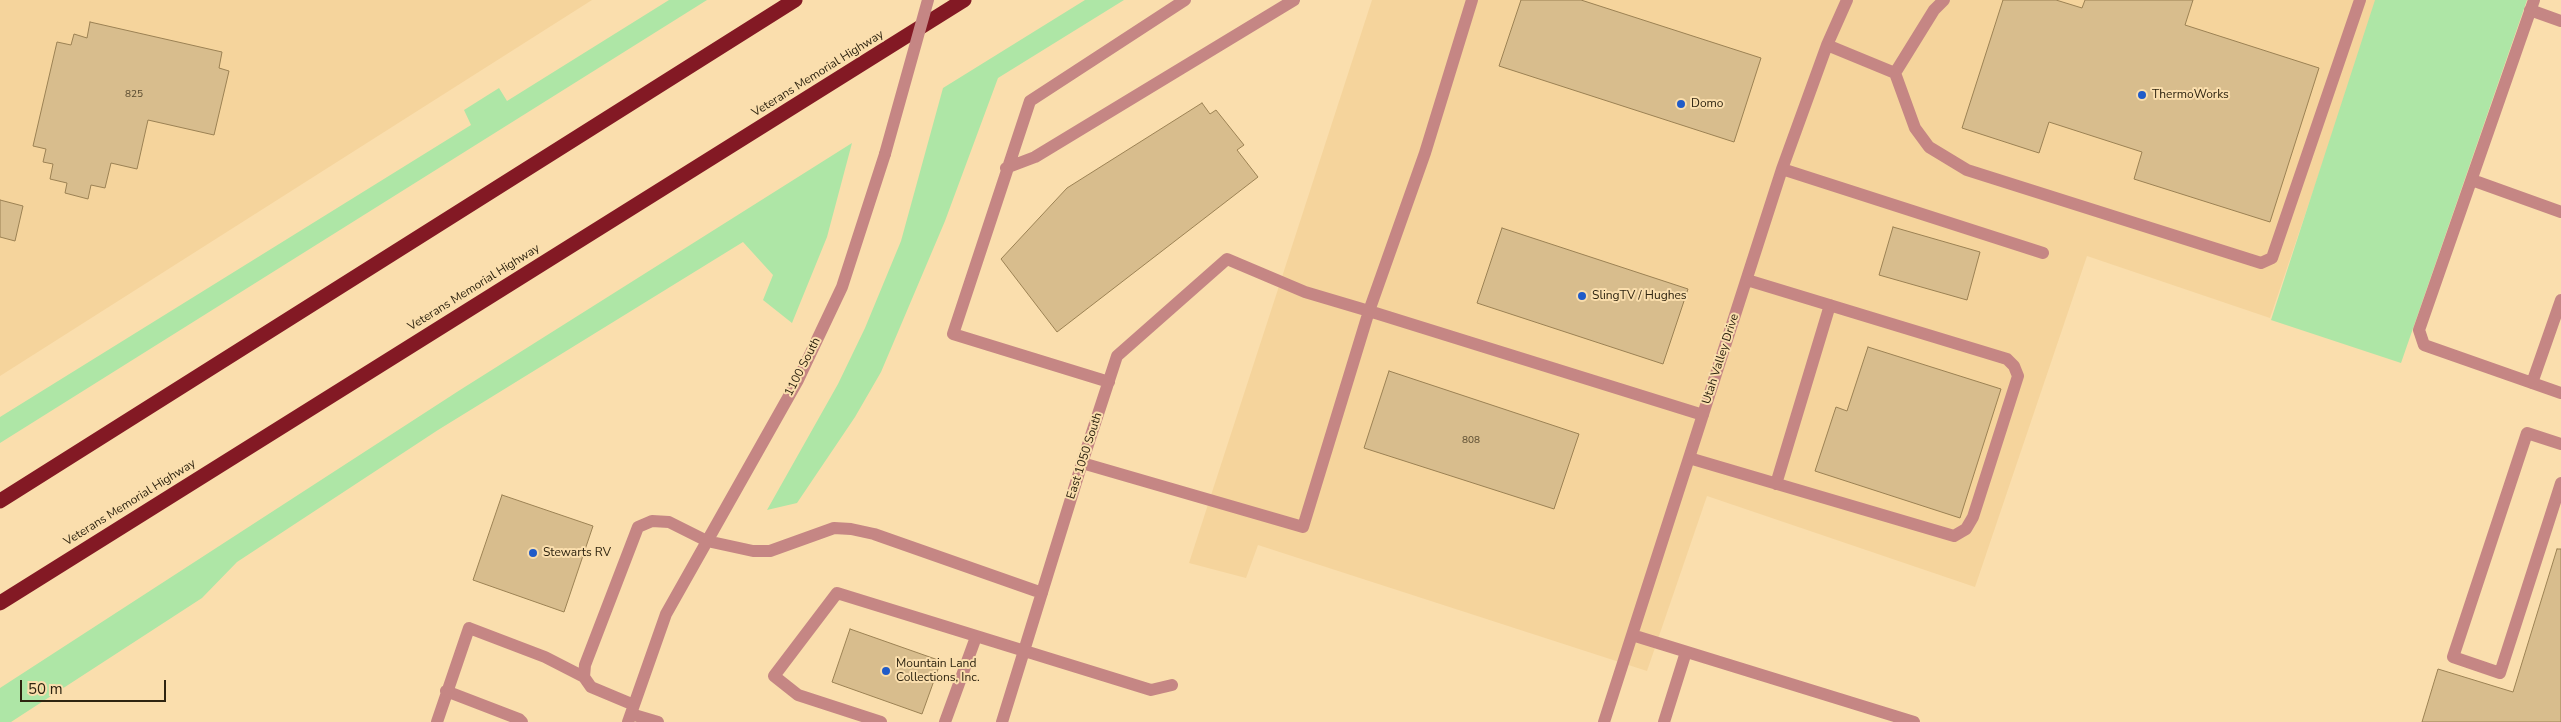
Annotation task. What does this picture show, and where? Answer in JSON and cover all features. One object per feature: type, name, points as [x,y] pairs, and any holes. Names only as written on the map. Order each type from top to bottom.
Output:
[{"type":"highway","points":[[0,502],[795,0]]},
{"type":"highway","name":"Veterans Memorial Highway","points":[[0,603],[964,0]]},
{"type":"street","name":"1100 South","points":[[631,714],[666,614],[798,380],[842,287],[885,154],[928,0]]},
{"type":"street","points":[[1108,382],[953,334],[1006,168],[1030,100],[1185,0]]},
{"type":"street","points":[[1006,168],[1035,157],[1294,0]]},
{"type":"street","points":[[1082,463],[1303,527],[1369,311],[1425,153],[1472,0]]},
{"type":"street","name":"Utah Valley Drive","points":[[1604,722],[1782,169],[1827,45],[1847,0]]},
{"type":"street","points":[[1895,72],[1934,10],[1944,0]]},
{"type":"street","points":[[1827,45],[1895,72],[1915,128],[1929,147],[1968,170],[2262,263],[2272,258],[2360,0]]},
{"type":"street","points":[[2561,21],[2532,5],[2420,330],[2424,345],[2561,393]]},
{"type":"street","points":[[1782,169],[2043,253]]},
{"type":"street","points":[[2472,180],[2561,212]]},
{"type":"street","name":"East 1050 South","points":[[1002,722],[1117,356],[1227,259],[1305,292],[1369,311]]},
{"type":"street","points":[[1689,458],[1954,536],[1966,529],[1973,517],[2018,376],[2014,366],[2006,359],[1747,280]]},
{"type":"street","points":[[2532,383],[2561,300]]},
{"type":"street","points":[[1776,484],[1830,305]]},
{"type":"street","points":[[1369,311],[1703,415]]},
{"type":"street","points":[[2561,444],[2527,433],[2453,657],[2500,673],[2557,508],[2561,483]]},
{"type":"street","points":[[584,677],[585,665],[638,527],[652,521],[669,522],[707,542],[753,551],[770,551],[834,528],[851,529],[874,534],[1042,593]]},
{"type":"street","points":[[881,722],[798,695],[774,676],[837,593],[1151,690],[1172,685]]},
{"type":"street","points":[[437,722],[469,628],[545,657],[584,677],[591,687],[631,714],[658,722]]},
{"type":"street","points":[[1632,635],[1914,722]]},
{"type":"street","points":[[945,722],[976,637]]},
{"type":"street","points":[[1664,722],[1686,652]]},
{"type":"street","points":[[446,691],[519,719],[522,722]]},
{"type":"shaded area","points":[[0,0],[592,0],[0,376]]},
{"type":"shaded area","points":[[1372,0],[2378,0],[2270,318],[2087,256],[1975,587],[1707,496],[1647,671],[1258,545],[1246,578],[1189,563]]},
{"type":"green space","points":[[669,0],[707,0],[0,443],[0,417],[471,125],[464,110],[499,88],[507,101]]},
{"type":"green space","points":[[1085,0],[1124,0],[998,78],[945,221],[881,372],[855,417],[797,503],[767,510],[838,384],[865,328],[901,241],[943,88]]},
{"type":"green space","points":[[2375,0],[2527,0],[2401,363],[2271,320]]},
{"type":"green space","points":[[852,143],[827,237],[792,323],[763,300],[773,275],[743,242],[438,430],[237,562],[202,598],[11,722],[0,722],[0,688],[460,390]]},
{"type":"building","name":"Domo","points":[[1521,0],[1581,0],[1761,58],[1734,142],[1499,66]]},
{"type":"building","name":"ThermoWorks","points":[[2003,0],[2056,0],[2082,8],[2085,0],[2193,0],[2185,25],[2319,68],[2270,222],[2134,179],[2142,152],[2049,122],[2039,153],[1962,128]]},
{"type":"building","points":[[90,22],[222,52],[219,68],[229,71],[214,135],[148,120],[137,169],[111,163],[105,188],[91,185],[88,199],[65,193],[67,183],[50,179],[53,164],[43,162],[46,149],[33,146],[57,42],[71,45],[74,34],[87,38]]},
{"type":"building","points":[[1202,103],[1210,114],[1216,110],[1244,145],[1237,150],[1258,177],[1057,332],[1001,259],[1067,188]]},
{"type":"building","points":[[0,200],[23,206],[15,241],[0,237]]},
{"type":"building","points":[[1893,227],[1980,252],[1967,300],[1879,275]]},
{"type":"building","name":"SlingTV / Hughes","points":[[1502,228],[1688,289],[1663,364],[1477,303]]},
{"type":"building","points":[[1868,347],[2001,389],[1960,518],[1815,471],[1836,407],[1847,411]]},
{"type":"building","points":[[1389,371],[1579,434],[1554,509],[1364,448]]},
{"type":"building","name":"Stewarts RV","points":[[502,495],[593,526],[564,612],[473,580]]},
{"type":"building","points":[[2557,549],[2561,549],[2561,722],[2422,722],[2438,669],[2513,692]]},
{"type":"building","name":"Mountain Land Collections, Inc.","points":[[850,629],[941,661],[922,714],[832,682]]},
{"type":"place","name":"ThermoWorks","points":[[2142,95]]},
{"type":"place","name":"Domo","points":[[1681,104]]},
{"type":"place","name":"SlingTV / Hughes","points":[[1582,296]]},
{"type":"place","name":"Stewarts RV","points":[[533,553]]},
{"type":"place","name":"Mountain Land Collections, Inc.","points":[[886,671]]}]
